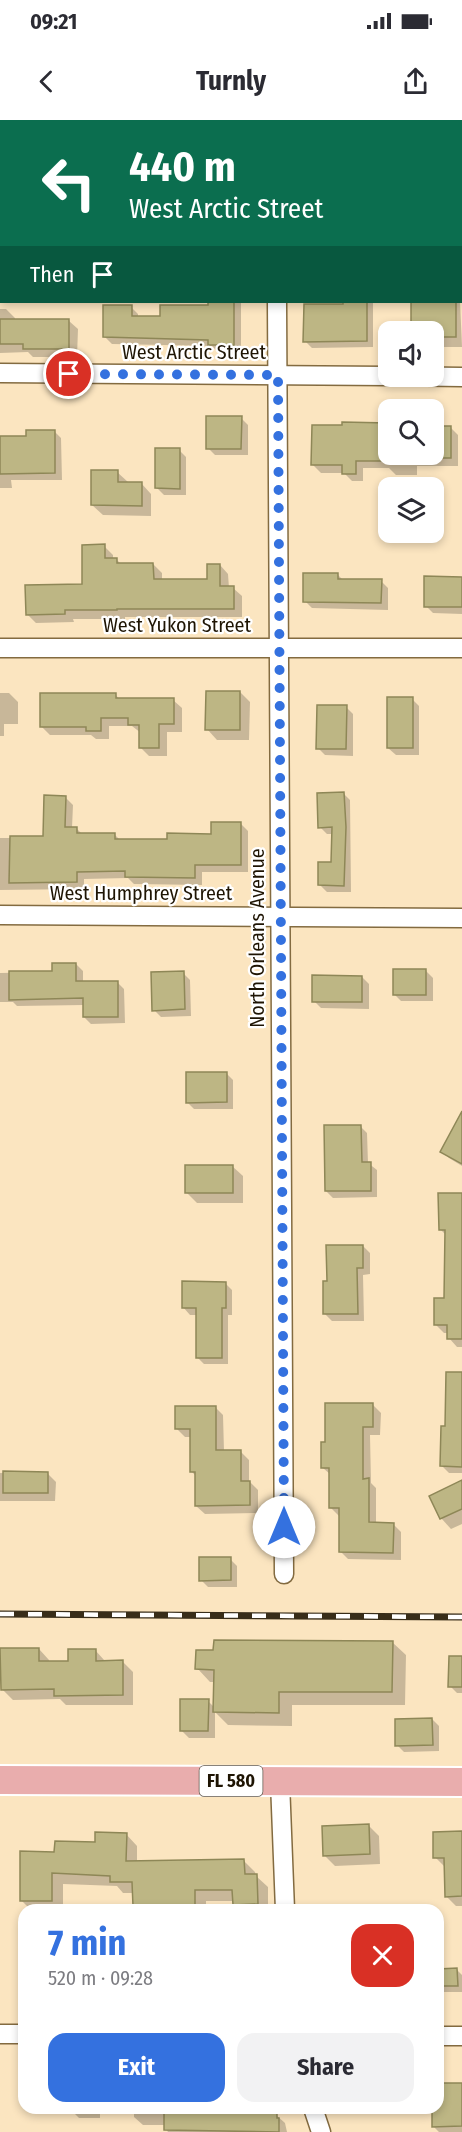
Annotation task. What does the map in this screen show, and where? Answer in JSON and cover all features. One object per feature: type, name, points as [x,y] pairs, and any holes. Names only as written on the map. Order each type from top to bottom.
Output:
[{"type":"main road","name":"FL 580","points":[[0,1780],[462,1782]]},
{"type":"street","name":"North Orleans Avenue","points":[[277,303],[284,1574]]},
{"type":"street","name":"West Arctic Street","points":[[0,373],[378,376]]},
{"type":"street","name":"West Arctic Street","points":[[444,377],[462,377]]},
{"type":"street","name":"West Yukon Street","points":[[0,648],[462,648]]},
{"type":"street","name":"West Humphrey Street","points":[[0,915],[279,915],[462,918]]},
{"type":"street","points":[[280,1782],[285,1904]]},
{"type":"street","points":[[0,2034],[18,2034]]},
{"type":"street","points":[[444,2036],[462,2036]]},
{"type":"street","points":[[315,2114],[321,2132]]},
{"type":"building","points":[[208,303],[234,303],[234,345],[208,345],[208,340],[103,337],[103,305],[132,305],[132,316],[160,316],[160,305],[208,305]]},
{"type":"building","points":[[367,303],[367,341],[303,342],[304,304]]},
{"type":"building","points":[[411,303],[456,303],[456,337],[444,337],[444,321],[411,321]]},
{"type":"building","points":[[0,319],[69,319],[69,349],[23,349],[23,344],[0,344]]},
{"type":"building","points":[[206,416],[242,416],[241,449],[206,449]]},
{"type":"building","points":[[342,422],[378,423],[378,461],[356,461],[356,474],[342,474],[342,465],[311,465],[312,425],[342,425]]},
{"type":"building","points":[[444,426],[451,426],[451,458],[444,458]]},
{"type":"building","points":[[26,430],[55,430],[55,473],[0,474],[0,436],[26,436]]},
{"type":"building","points":[[155,448],[180,448],[180,489],[155,488]]},
{"type":"building","points":[[91,470],[118,470],[118,482],[142,482],[142,506],[91,505]]},
{"type":"building","points":[[105,544],[105,558],[117,558],[117,563],[153,563],[154,579],[207,579],[207,564],[220,564],[220,586],[234,586],[234,609],[65,610],[65,614],[26,615],[25,585],[82,584],[82,545]]},
{"type":"building","points":[[303,573],[338,573],[338,579],[382,579],[381,603],[303,602]]},
{"type":"building","points":[[424,576],[462,577],[462,607],[424,607]]},
{"type":"building","points":[[206,691],[240,691],[240,730],[205,730]]},
{"type":"building","points":[[40,693],[116,693],[116,698],[174,698],[174,724],[159,724],[159,748],[139,748],[139,725],[128,725],[128,718],[101,718],[101,731],[86,731],[86,727],[40,727]]},
{"type":"building","points":[[387,697],[413,697],[413,748],[387,748]]},
{"type":"building","points":[[317,705],[347,705],[346,749],[316,749]]},
{"type":"building","points":[[344,792],[346,827],[344,886],[318,885],[318,862],[331,862],[332,827],[318,828],[317,793]]},
{"type":"building","points":[[44,795],[66,796],[65,827],[77,827],[77,833],[115,833],[115,839],[167,839],[167,833],[211,834],[211,822],[241,822],[241,865],[195,865],[195,878],[125,877],[125,871],[77,872],[77,882],[9,883],[10,836],[43,836]]},
{"type":"building","points":[[52,963],[76,963],[76,981],[118,981],[118,1017],[83,1017],[83,998],[9,1000],[9,971],[52,971]]},
{"type":"building","points":[[393,969],[426,969],[426,995],[393,995]]},
{"type":"building","points":[[184,971],[185,1009],[152,1011],[151,972]]},
{"type":"building","points":[[312,975],[362,976],[362,1002],[312,1002]]},
{"type":"building","points":[[186,1072],[227,1072],[227,1102],[186,1103]]},
{"type":"building","points":[[462,1111],[462,1164],[440,1152]]},
{"type":"building","points":[[324,1125],[361,1125],[362,1162],[371,1162],[371,1191],[325,1191]]},
{"type":"building","points":[[185,1165],[233,1165],[233,1193],[185,1193]]},
{"type":"building","points":[[438,1193],[462,1193],[462,1339],[447,1339],[447,1325],[434,1325],[434,1298],[444,1298],[445,1230],[439,1230]]},
{"type":"building","points":[[326,1245],[363,1245],[363,1268],[357,1268],[358,1314],[323,1314],[323,1281],[327,1281]]},
{"type":"building","points":[[182,1281],[226,1282],[226,1308],[222,1308],[222,1358],[196,1358],[196,1308],[182,1308]]},
{"type":"building","points":[[446,1372],[462,1372],[462,1467],[440,1466],[441,1426],[445,1426]]},
{"type":"building","points":[[325,1403],[373,1403],[373,1427],[363,1427],[363,1479],[369,1478],[369,1522],[394,1523],[393,1553],[339,1552],[339,1508],[329,1508],[329,1468],[321,1468],[321,1442],[325,1442]]},
{"type":"building","points":[[175,1406],[216,1406],[216,1450],[241,1450],[241,1481],[250,1481],[250,1505],[195,1506],[195,1472],[190,1472],[190,1429],[175,1429]]},
{"type":"building","points":[[3,1471],[48,1472],[48,1493],[3,1493]]},
{"type":"building","points":[[462,1480],[462,1509],[440,1519],[429,1496]]},
{"type":"building","points":[[199,1557],[231,1557],[231,1580],[199,1581]]},
{"type":"building","points":[[214,1640],[393,1641],[392,1692],[279,1692],[279,1713],[213,1712],[214,1670],[195,1669],[196,1650],[213,1650]]},
{"type":"building","points":[[0,1648],[39,1648],[39,1661],[68,1661],[68,1649],[96,1649],[96,1661],[123,1660],[123,1695],[54,1696],[54,1689],[1,1690]]},
{"type":"building","points":[[449,1656],[462,1656],[462,1687],[448,1687]]},
{"type":"building","points":[[180,1699],[209,1699],[208,1731],[180,1731]]},
{"type":"building","points":[[432,1718],[433,1745],[395,1746],[395,1719]]},
{"type":"building","points":[[369,1824],[370,1854],[323,1856],[322,1826]]},
{"type":"building","points":[[462,1831],[462,1896],[445,1897],[444,1858],[433,1858],[433,1832]]},
{"type":"building","points":[[95,1832],[127,1833],[126,1861],[244,1859],[245,1874],[257,1874],[258,1904],[233,1904],[232,1890],[195,1890],[195,1904],[133,1904],[132,1882],[110,1882],[110,1876],[52,1873],[52,1901],[20,1901],[20,1851],[54,1852],[55,1841],[95,1842]]},
{"type":"building","points":[[457,1968],[458,1986],[444,1986],[444,1969]]},
{"type":"building","points":[[444,2083],[462,2083],[462,2126],[432,2127],[432,2114],[444,2114]]},
{"type":"building","points":[[164,2114],[277,2114],[279,2118],[279,2132],[164,2130]]},
{"type":"railway","points":[[0,1614],[462,1617]]},
{"type":"route","points":[[69,374],[278,375],[279,915],[284,1527]]}]
